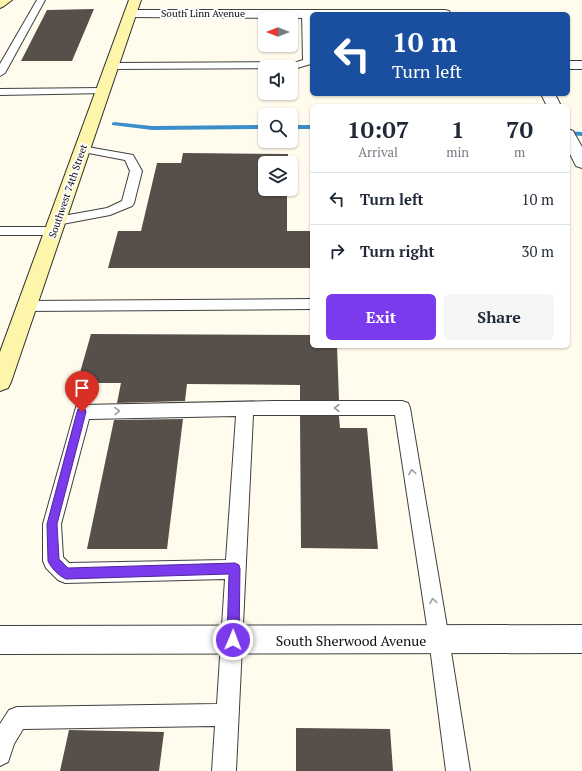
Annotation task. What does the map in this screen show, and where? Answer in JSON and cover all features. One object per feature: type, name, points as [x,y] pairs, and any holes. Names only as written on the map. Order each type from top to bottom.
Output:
[{"type":"main road","points":[[0,4],[6,0]]},
{"type":"main road","name":"Southwest 74th Street","points":[[0,382],[132,7]]},
{"type":"street","name":"South Linn Avenue","points":[[132,7],[310,13]]},
{"type":"street","points":[[570,65],[582,65]]},
{"type":"street","points":[[570,138],[579,157]]},
{"type":"street","name":"South Sherwood Avenue","points":[[0,640],[582,639]]},
{"type":"lane","points":[[0,73],[40,0]]},
{"type":"lane","points":[[112,66],[298,65],[308,62],[306,13]]},
{"type":"lane","points":[[0,92],[102,91]]},
{"type":"lane","points":[[0,231],[55,226],[110,212],[128,203],[136,171],[129,157],[82,149]]},
{"type":"lane","points":[[27,306],[310,304]]},
{"type":"lane","points":[[235,569],[66,573],[54,561],[52,524],[82,412],[402,408],[439,639],[458,771]]},
{"type":"lane","points":[[224,771],[233,640],[235,569],[245,409]]},
{"type":"lane","points":[[0,754],[3,740],[17,718],[228,715]]},
{"type":"building","points":[[94,9],[72,61],[21,61],[47,10]]},
{"type":"building","points":[[183,153],[288,154],[288,156],[258,156],[258,196],[287,196],[287,231],[310,231],[310,268],[108,268],[118,231],[141,231],[157,163],[181,163]]},
{"type":"building","points":[[91,334],[310,335],[310,348],[337,348],[339,400],[300,400],[300,385],[187,384],[185,401],[117,403],[121,383],[77,383]]},
{"type":"building","points":[[300,416],[339,416],[340,428],[367,428],[378,549],[301,548]]},
{"type":"building","points":[[183,419],[167,549],[87,549],[114,420]]},
{"type":"building","points":[[296,728],[390,729],[393,771],[296,771]]},
{"type":"building","points":[[69,730],[164,732],[159,771],[60,771]]},
{"type":"waterway","points":[[114,124],[152,128],[258,127]]},
{"type":"waterway","points":[[298,127],[310,127]]},
{"type":"waterway","points":[[570,133],[582,134]]},
{"type":"route","points":[[82,412],[52,524],[54,561],[66,573],[235,569],[233,640]]}]
